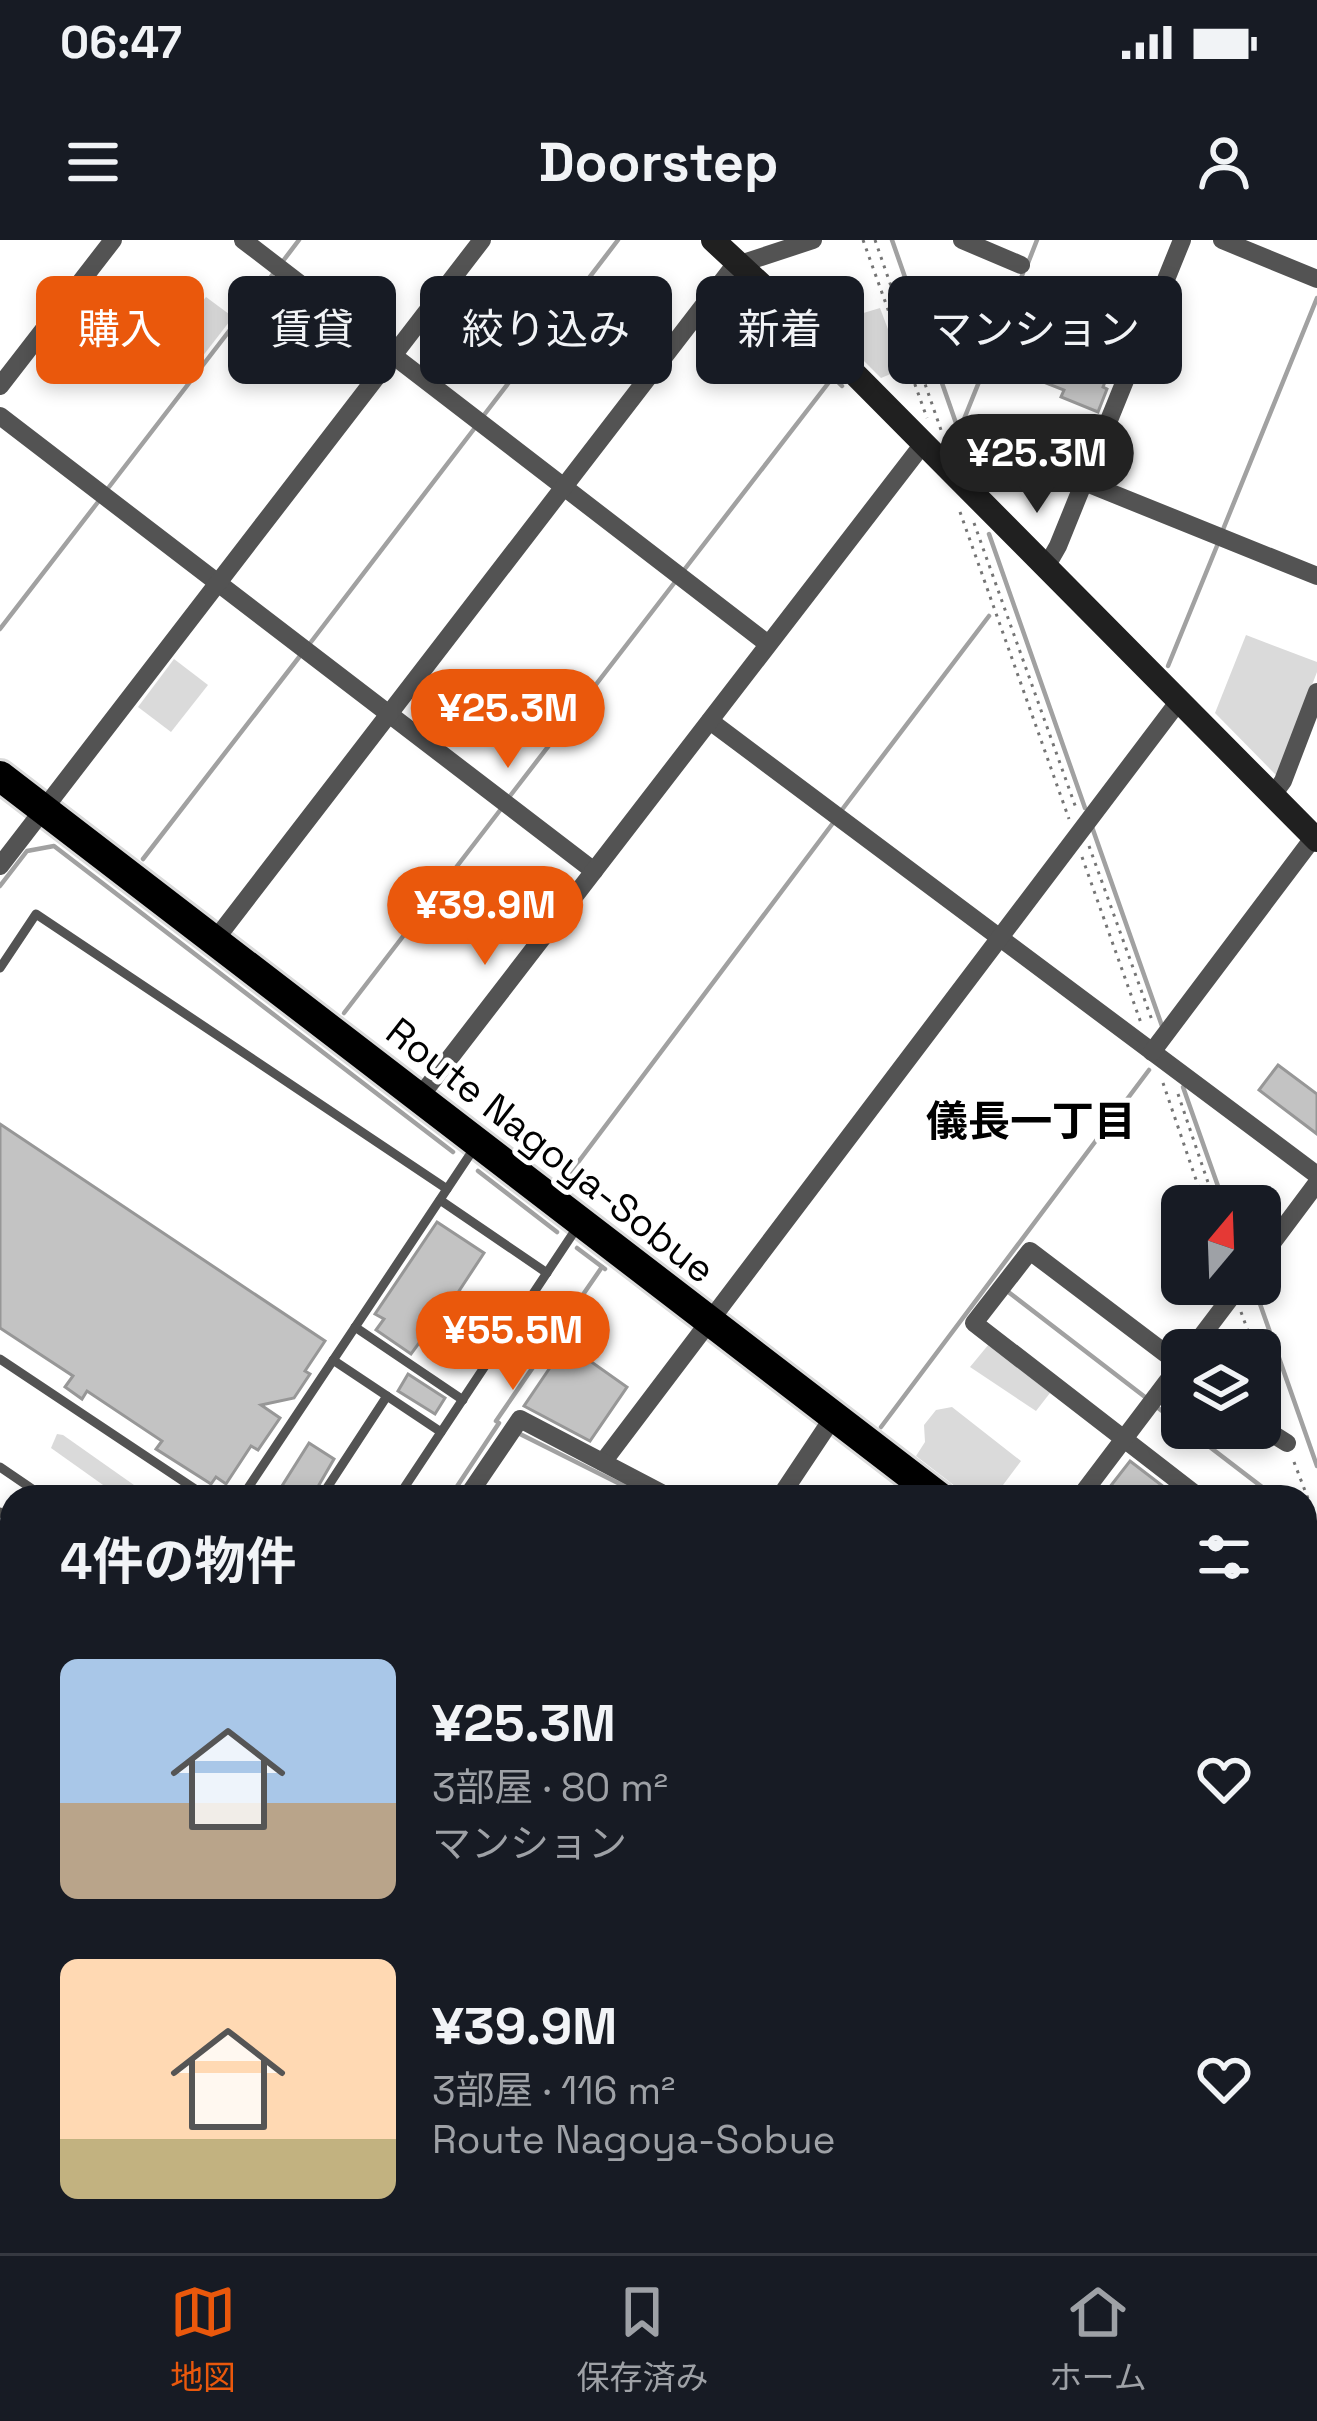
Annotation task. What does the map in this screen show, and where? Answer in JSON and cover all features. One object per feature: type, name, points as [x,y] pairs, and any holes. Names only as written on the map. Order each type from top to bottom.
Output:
[{"type":"main road","name":"Route Nagoya-Sobue","points":[[0,776],[923,1485]]},
{"type":"street","points":[[0,386],[112,240]]},
{"type":"street","points":[[243,240],[290,276]]},
{"type":"street","points":[[396,352],[482,240]]},
{"type":"street","points":[[713,240],[932,434],[1046,567],[1315,838],[1159,1052]]},
{"type":"street","points":[[215,940],[738,263],[813,240]]},
{"type":"street","points":[[962,240],[1021,265]]},
{"type":"street","points":[[1046,567],[1182,240]]},
{"type":"street","points":[[1222,240],[1317,279]]},
{"type":"street","points":[[396,358],[769,644]]},
{"type":"street","points":[[0,866],[371,384]]},
{"type":"street","points":[[0,416],[594,872]]},
{"type":"street","points":[[419,1098],[932,434]]},
{"type":"street","points":[[1084,482],[1317,577]]},
{"type":"street","points":[[1273,795],[1309,735],[1317,692]]},
{"type":"street","points":[[603,1462],[1179,701]]},
{"type":"street","points":[[710,721],[1159,1052],[1317,1179],[1281,1229]]},
{"type":"street","points":[[1161,1345],[1030,1251],[974,1323],[1183,1485]]},
{"type":"street","points":[[1089,1485],[1161,1391]]},
{"type":"street","points":[[788,1485],[834,1416]]},
{"type":"street","points":[[475,1485],[520,1420],[646,1485]]},
{"type":"street","points":[[1281,1439],[1287,1443]]},
{"type":"lane","points":[[0,968],[36,914],[447,1189]]},
{"type":"lane","points":[[250,1485],[477,1144]]},
{"type":"lane","points":[[440,1200],[547,1273]]},
{"type":"lane","points":[[406,1485],[581,1222]]},
{"type":"lane","points":[[355,1327],[463,1400]]},
{"type":"lane","points":[[0,1359],[189,1485]]},
{"type":"lane","points":[[333,1360],[441,1432]]},
{"type":"lane","points":[[329,1485],[386,1396]]},
{"type":"lane","points":[[0,1467],[26,1485]]},
{"type":"path","points":[[863,240],[932,434]]},
{"type":"path","points":[[875,240],[932,434]]},
{"type":"path","points":[[957,502],[1208,1185]]},
{"type":"path","points":[[974,524],[1159,1052],[1199,1185]]},
{"type":"shaded area","points":[[204,300],[228,313],[228,323],[204,354]]},
{"type":"shaded area","points":[[880,308],[888,329],[888,375],[881,378],[864,361],[864,313]]},
{"type":"shaded area","points":[[1246,635],[1317,662],[1277,776],[1215,713]]},
{"type":"shaded area","points":[[174,659],[208,685],[171,732],[138,707]]},
{"type":"shaded area","points":[[989,1344],[1050,1393],[1036,1411],[970,1367]]},
{"type":"shaded area","points":[[952,1407],[1021,1461],[1003,1485],[953,1485],[916,1456],[925,1442],[924,1425],[936,1410]]},
{"type":"shaded area","points":[[57,1434],[63,1435],[134,1485],[103,1485],[51,1448]]},
{"type":"building","points":[[1049,384],[1104,384],[1107,389],[1098,412],[1061,397],[1064,390]]},
{"type":"building","points":[[1278,1065],[1317,1094],[1317,1134],[1259,1090]]},
{"type":"building","points":[[0,1124],[325,1341],[294,1398],[261,1405],[280,1418],[258,1450],[251,1446],[226,1484],[216,1477],[211,1484],[156,1449],[162,1441],[87,1391],[82,1399],[65,1387],[73,1376],[0,1328]]},
{"type":"building","points":[[437,1222],[484,1253],[459,1291],[484,1307],[472,1325],[447,1309],[411,1354],[376,1330],[384,1319],[375,1314]]},
{"type":"building","points":[[566,1344],[627,1387],[590,1441],[524,1406]]},
{"type":"building","points":[[408,1374],[445,1398],[435,1414],[398,1391]]},
{"type":"building","points":[[309,1443],[334,1459],[319,1485],[283,1485]]},
{"type":"building","points":[[1130,1461],[1161,1485],[1111,1485]]},
{"type":"waterway","points":[[283,261],[299,240]]},
{"type":"waterway","points":[[484,415],[618,240]]},
{"type":"waterway","points":[[892,240],[971,466]]},
{"type":"waterway","points":[[1028,263],[1037,240]]},
{"type":"waterway","points":[[962,424],[1023,273]]},
{"type":"waterway","points":[[109,487],[273,274]]},
{"type":"waterway","points":[[1222,532],[1317,298]]},
{"type":"waterway","points":[[684,570],[833,377],[842,386]]},
{"type":"waterway","points":[[311,642],[474,429]]},
{"type":"waterway","points":[[0,629],[98,502]]},
{"type":"waterway","points":[[989,534],[1085,808]]},
{"type":"waterway","points":[[1168,666],[1219,541]]},
{"type":"waterway","points":[[510,796],[675,582]]},
{"type":"waterway","points":[[841,811],[989,616]]},
{"type":"waterway","points":[[143,859],[300,656]]},
{"type":"waterway","points":[[344,1013],[501,809]]},
{"type":"waterway","points":[[564,1181],[833,823]]},
{"type":"waterway","points":[[1092,827],[1162,1026]]},
{"type":"waterway","points":[[0,886],[27,851],[54,846],[453,1152]]},
{"type":"waterway","points":[[881,1427],[1149,1070]]},
{"type":"waterway","points":[[1183,1087],[1218,1185]]},
{"type":"waterway","points":[[478,1171],[557,1232]]},
{"type":"waterway","points":[[577,1248],[605,1269]]},
{"type":"waterway","points":[[458,1485],[602,1267]]},
{"type":"waterway","points":[[1007,1291],[1145,1397]]},
{"type":"waterway","points":[[1260,1305],[1317,1466]]},
{"type":"waterway","points":[[520,1434],[622,1485]]},
{"type":"waterway","points":[[1212,1449],[1259,1485]]},
{"type":"district","name":"儀長一丁目","points":[[1031,1121]]}]
